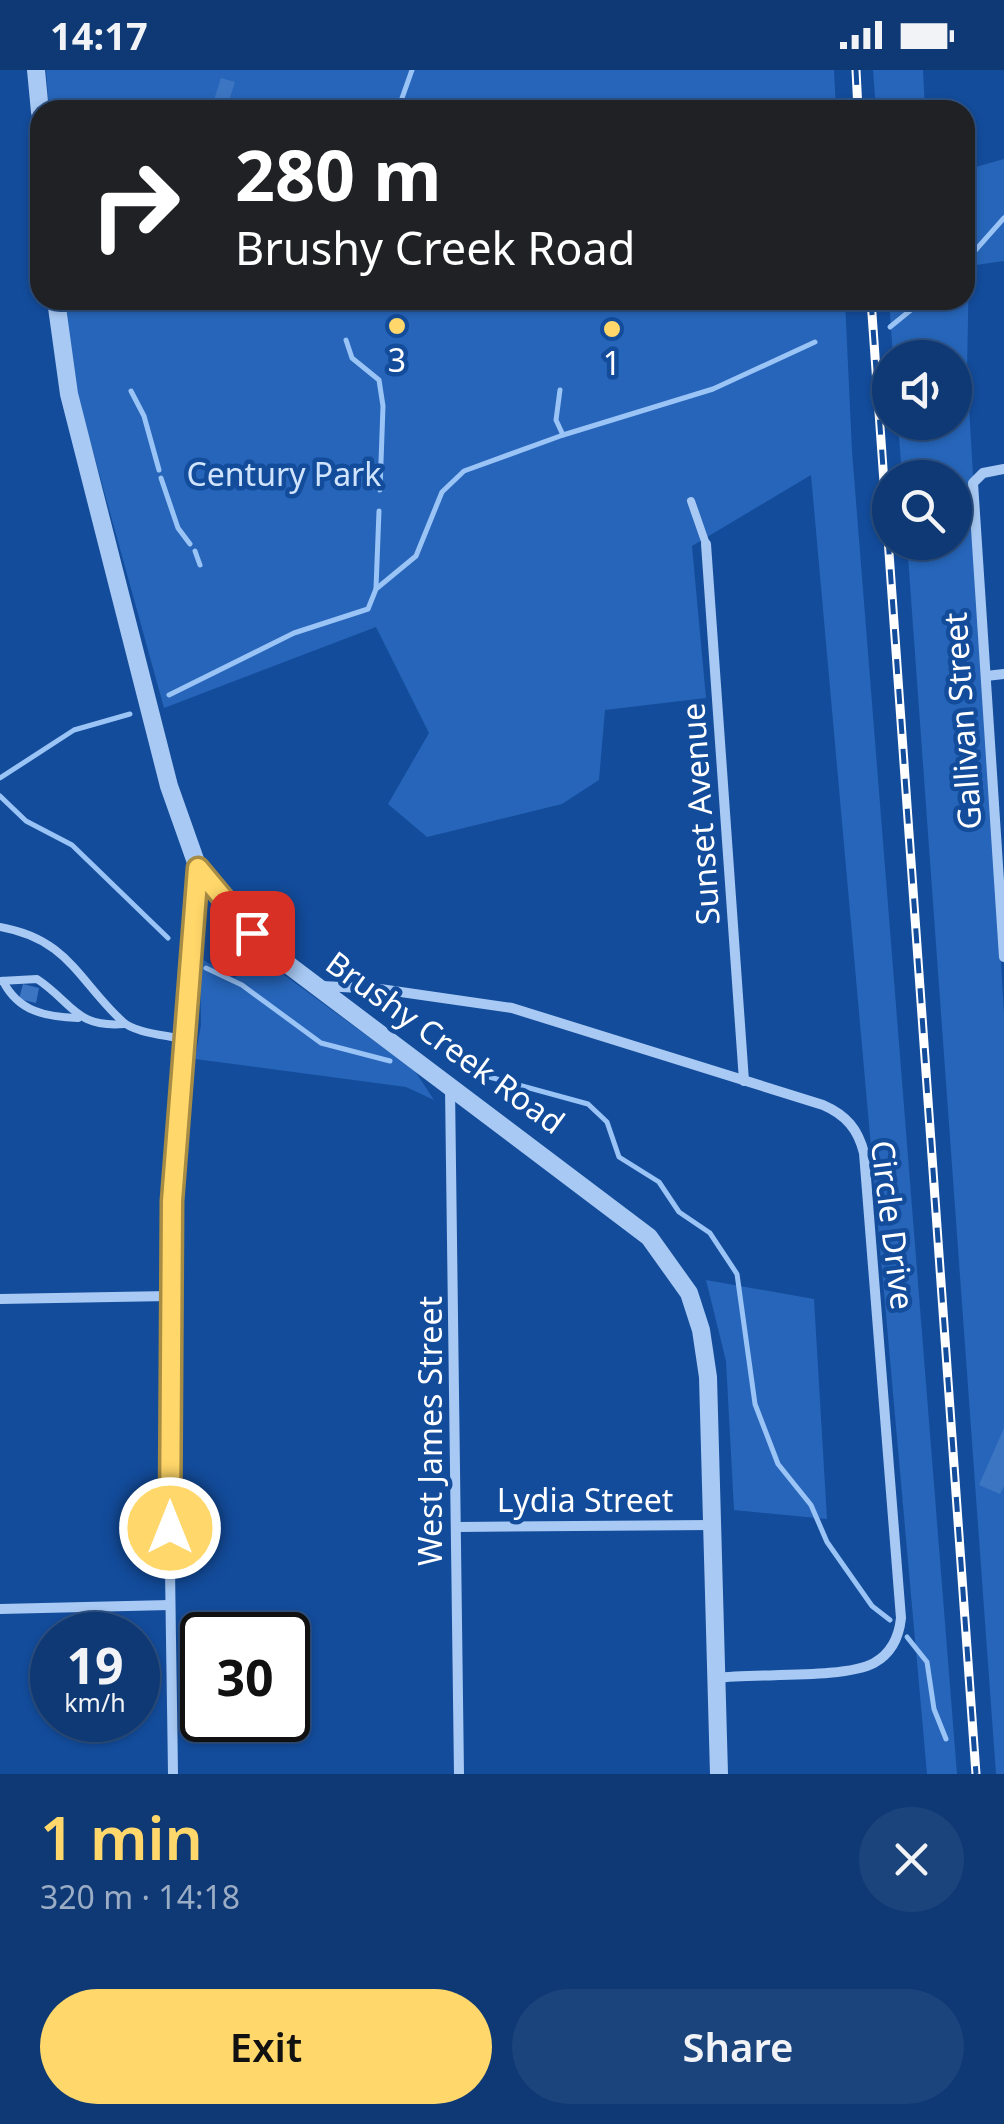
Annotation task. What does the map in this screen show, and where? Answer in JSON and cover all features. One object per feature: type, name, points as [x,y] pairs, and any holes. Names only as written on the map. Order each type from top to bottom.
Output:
[{"type":"street","points":[[36,70],[39,100]]},
{"type":"street","name":"Brushy Creek Road","points":[[57,310],[72,410],[169,786],[198,868],[252,933],[316,986],[622,1212],[650,1237],[680,1276],[696,1311],[708,1378],[720,1774]]},
{"type":"street","name":"Gallivan Street","points":[[1004,469],[982,473],[973,483],[1004,957]]},
{"type":"street","name":"Sunset Avenue","points":[[706,544],[744,1080]]},
{"type":"street","points":[[986,676],[1004,674]]},
{"type":"street","points":[[172,1774],[169,1296],[182,1039],[198,868]]},
{"type":"street","name":"Circle Drive","points":[[316,986],[380,989],[512,1008],[836,1111],[861,1141],[890,1444],[901,1618],[891,1648],[867,1666],[717,1678]]},
{"type":"street","name":"West James Street","points":[[450,1088],[460,1774]]},
{"type":"street","points":[[0,1298],[169,1296]]},
{"type":"street","name":"Lydia Street","points":[[458,1527],[712,1524]]},
{"type":"street","points":[[0,1610],[170,1605]]},
{"type":"lane","points":[[691,501],[706,544]]},
{"type":"lane","points":[[0,928],[26,932],[64,956],[124,1024]]},
{"type":"lane","points":[[1,981],[37,979],[78,1018]]},
{"type":"lane","points":[[1,981],[18,1004],[56,1017],[78,1018],[104,1026],[124,1024],[182,1039]]},
{"type":"green space","points":[[46,70],[834,70],[836,100],[48,100]]},
{"type":"green space","points":[[873,70],[923,70],[924,100],[875,100]]},
{"type":"green space","points":[[1004,159],[1004,261],[975,265],[975,167]]},
{"type":"green space","name":"Century Park","points":[[62,310],[845,310],[852,451],[957,1774],[927,1774],[811,475],[692,546],[706,698],[605,710],[599,780],[562,804],[427,837],[388,804],[429,733],[376,627],[164,708],[75,386]]},
{"type":"green space","points":[[890,310],[968,310],[968,340],[892,340]]},
{"type":"green space","points":[[899,440],[971,440],[1004,1014],[1004,1774],[996,1774],[908,560],[972,560],[972,460],[901,460]]},
{"type":"green space","points":[[257,955],[415,1071],[434,1100],[406,1087],[195,1059],[201,1025],[200,958],[234,978],[253,968]]},
{"type":"green space","points":[[706,1280],[814,1299],[827,1519],[734,1510],[726,1361]]},
{"type":"building","points":[[221,78],[235,82],[229,100],[214,100]]},
{"type":"building","points":[[23,984],[39,988],[36,1003],[19,999]]},
{"type":"building","points":[[1004,1428],[1004,1486],[1000,1494],[979,1485]]},
{"type":"waterway","points":[[401,100],[412,70]]},
{"type":"waterway","points":[[975,251],[1004,218]]},
{"type":"waterway","points":[[890,327],[911,310]]},
{"type":"waterway","points":[[346,340],[352,358],[379,380],[383,406],[380,490]]},
{"type":"waterway","points":[[169,695],[294,633],[368,609],[376,589],[416,556],[442,492],[464,471],[563,435],[713,389],[815,342]]},
{"type":"waterway","points":[[560,390],[556,420],[563,435]]},
{"type":"waterway","points":[[131,391],[144,416],[159,470]]},
{"type":"waterway","points":[[161,478],[178,528],[190,544]]},
{"type":"waterway","points":[[376,588],[379,511]]},
{"type":"waterway","points":[[195,551],[200,565]]},
{"type":"waterway","points":[[0,778],[74,730],[130,714]]},
{"type":"waterway","points":[[0,796],[26,821],[72,845],[168,938]]},
{"type":"waterway","points":[[206,968],[242,985],[321,1043],[390,1061]]},
{"type":"waterway","points":[[471,1072],[588,1104],[607,1122],[619,1157],[659,1182],[679,1212],[710,1233],[737,1274],[755,1404],[778,1464],[811,1505],[827,1542],[872,1606],[890,1620]]},
{"type":"waterway","points":[[907,1637],[927,1662],[934,1709],[946,1739]]},
{"type":"railway","points":[[856,70],[858,100]]},
{"type":"railway","points":[[872,310],[976,1774]]},
{"type":"place","name":"3","points":[[397,326]]},
{"type":"place","name":"1","points":[[612,329]]},
{"type":"route","points":[[170,1528],[172,1201],[190,928],[198,868],[252,933]]}]
